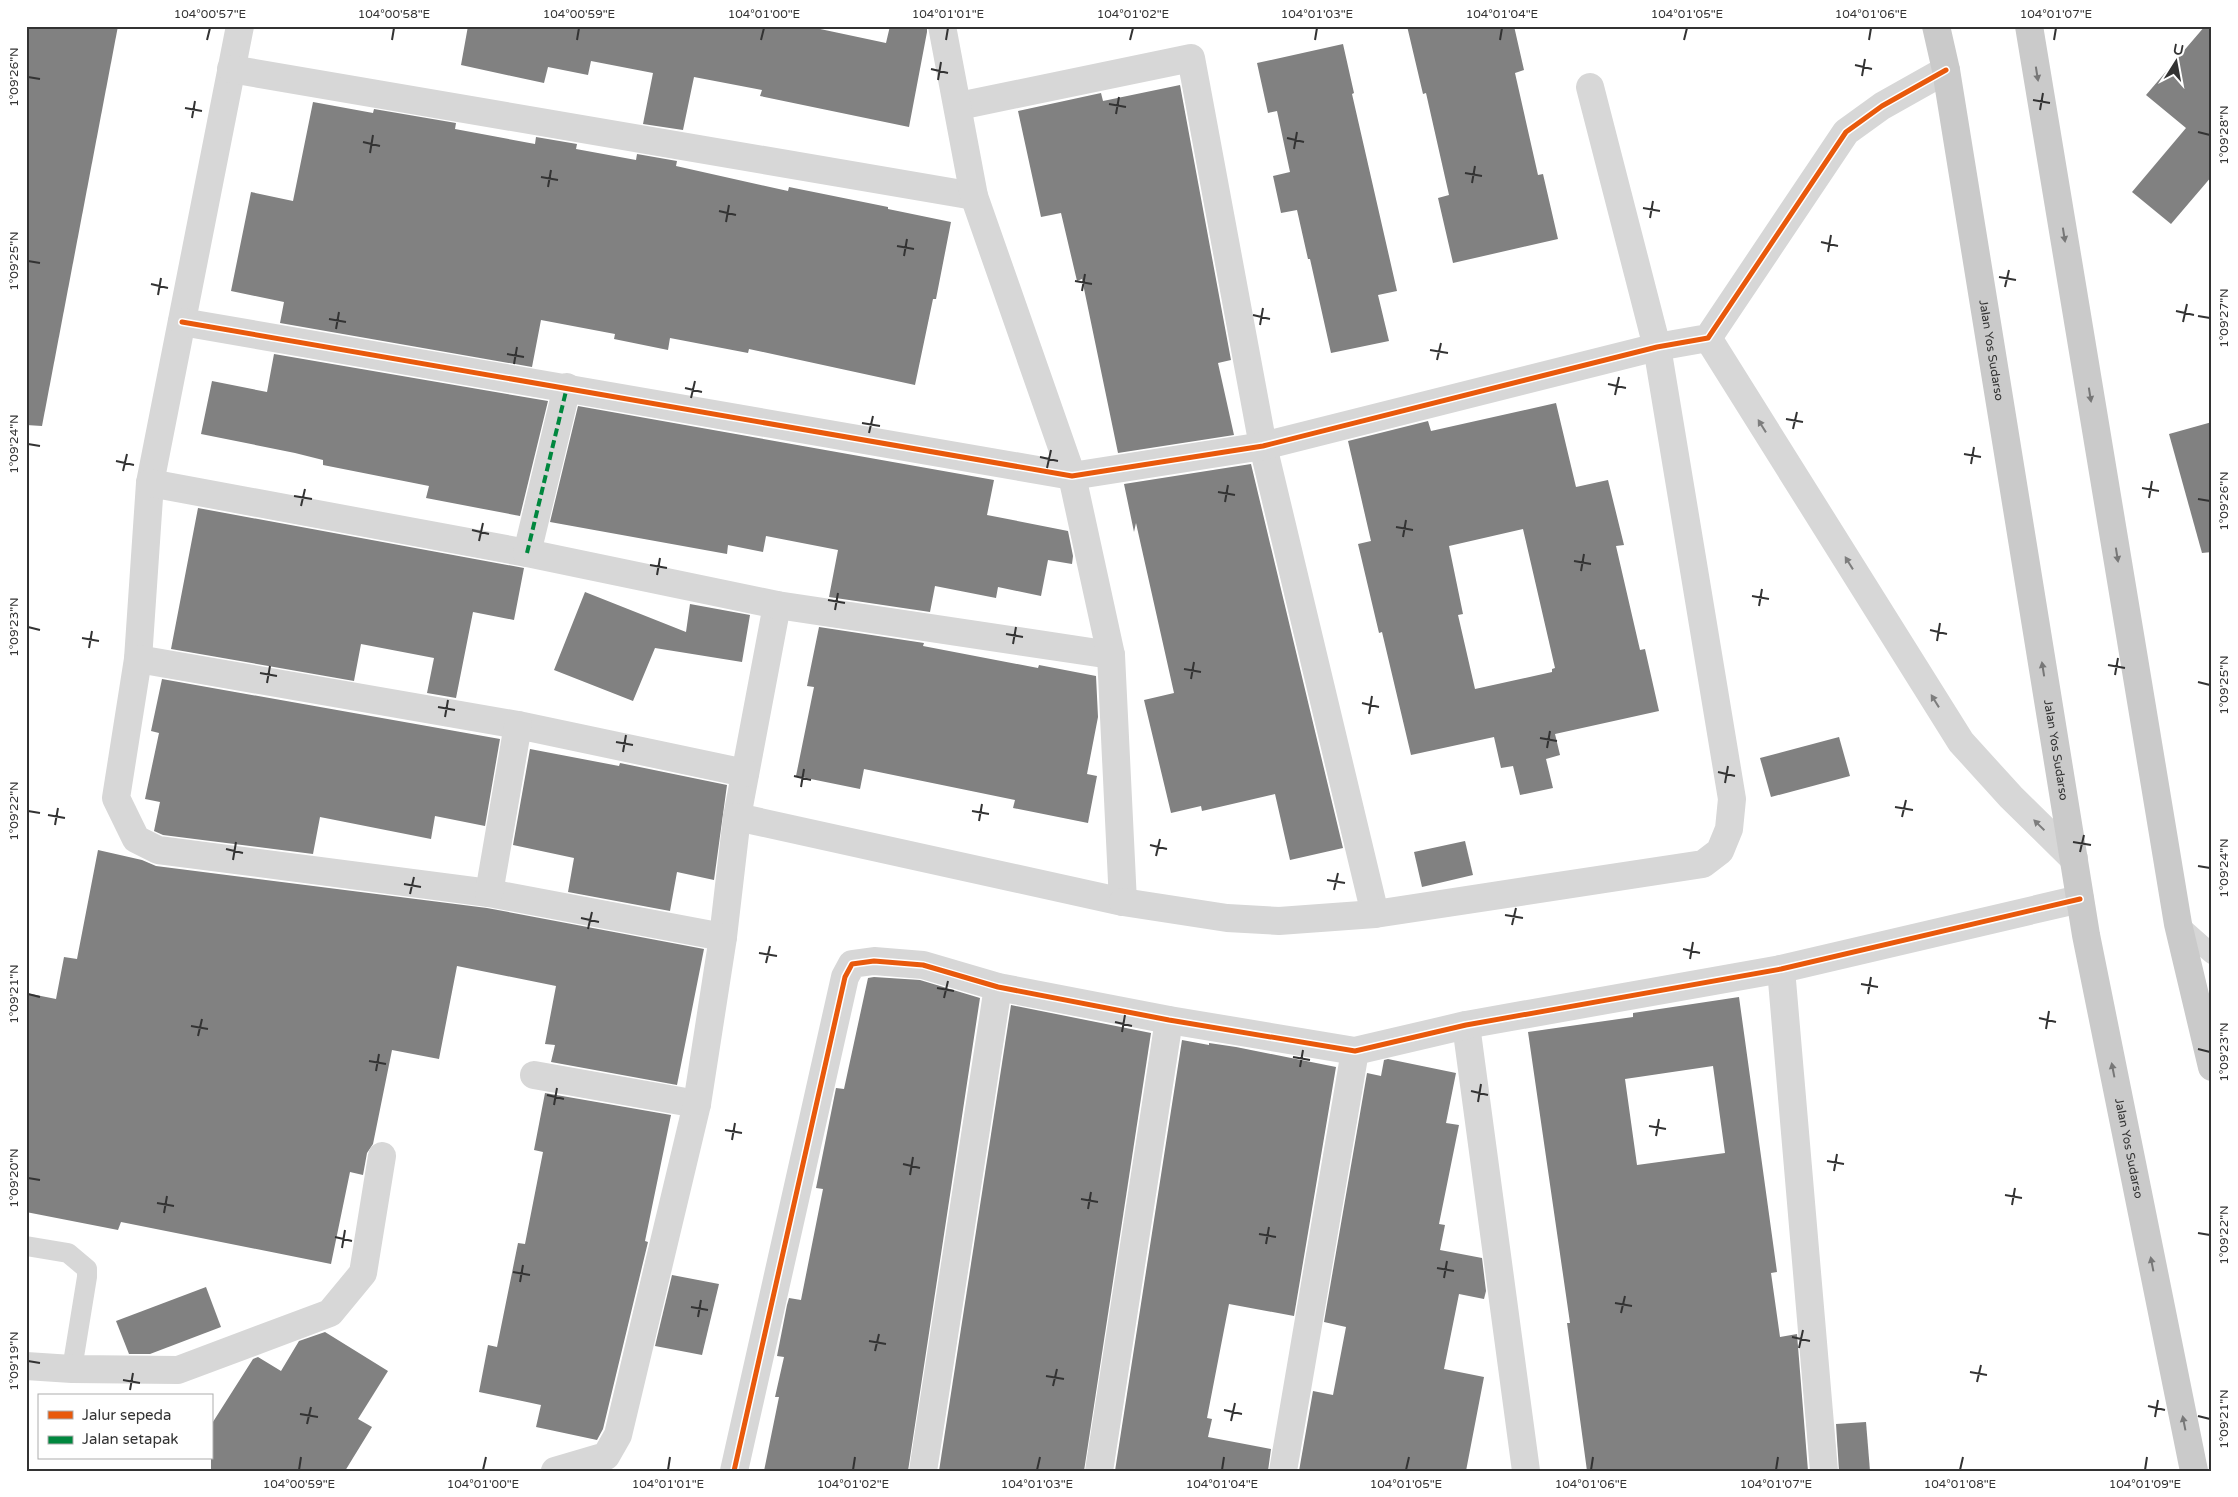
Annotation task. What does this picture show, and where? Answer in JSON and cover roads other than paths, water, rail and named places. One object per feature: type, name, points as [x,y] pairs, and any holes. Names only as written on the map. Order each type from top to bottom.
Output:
[{"type":"main road","name":"Jalan Yos Sudarso","points":[[1936,26],[1946,70],[2080,899],[2194,1471]]},
{"type":"main road","points":[[2029,26],[2178,924],[2212,1067]]},
{"type":"street","points":[[240,26],[150,483],[138,659],[116,798],[124,818],[136,839],[158,850],[489,893],[723,937]]},
{"type":"street","points":[[942,26],[959,106],[974,196],[1072,476],[1111,655],[1123,902]]},
{"type":"street","points":[[959,106],[1191,58],[1263,446],[1374,914]]},
{"type":"street","points":[[231,69],[974,196]]},
{"type":"street","points":[[182,322],[567,387],[1072,476],[1263,446],[1657,347],[1708,338],[1846,132],[1882,106],[1946,70]]},
{"type":"street","points":[[737,817],[1123,902],[1227,918],[1279,921],[1374,914],[1703,864],[1720,851],[1728,829],[1732,799],[1657,347],[1590,87]]},
{"type":"street","points":[[1708,338],[1961,742],[2010,798],[2074,859]]},
{"type":"street","points":[[527,553],[567,387]]},
{"type":"street","points":[[150,483],[527,553],[777,604],[1111,655]]},
{"type":"street","points":[[555,1471],[606,1456],[618,1435],[697,1104],[723,937],[737,817],[777,604]]},
{"type":"street","points":[[138,659],[518,725],[745,773]]},
{"type":"street","points":[[489,893],[518,725]]},
{"type":"street","points":[[734,1471],[845,977],[852,964],[874,961],[923,965],[998,987],[1169,1020],[1355,1051],[1466,1025],[1781,969],[2080,899]]},
{"type":"street","points":[[1781,969],[1824,1471]]},
{"type":"street","points":[[922,1471],[998,987]]},
{"type":"street","points":[[1099,1471],[1169,1020]]},
{"type":"street","points":[[1466,1025],[1526,1471]]},
{"type":"street","points":[[1283,1471],[1355,1051]]},
{"type":"street","points":[[534,1075],[697,1104]]},
{"type":"street","points":[[26,1366],[72,1369],[178,1370],[330,1313],[363,1273],[382,1156]]},
{"type":"lane","points":[[2178,924],[2212,954]]},
{"type":"lane","points":[[26,1246],[68,1253],[86,1269],[88,1278],[72,1369]]}]
